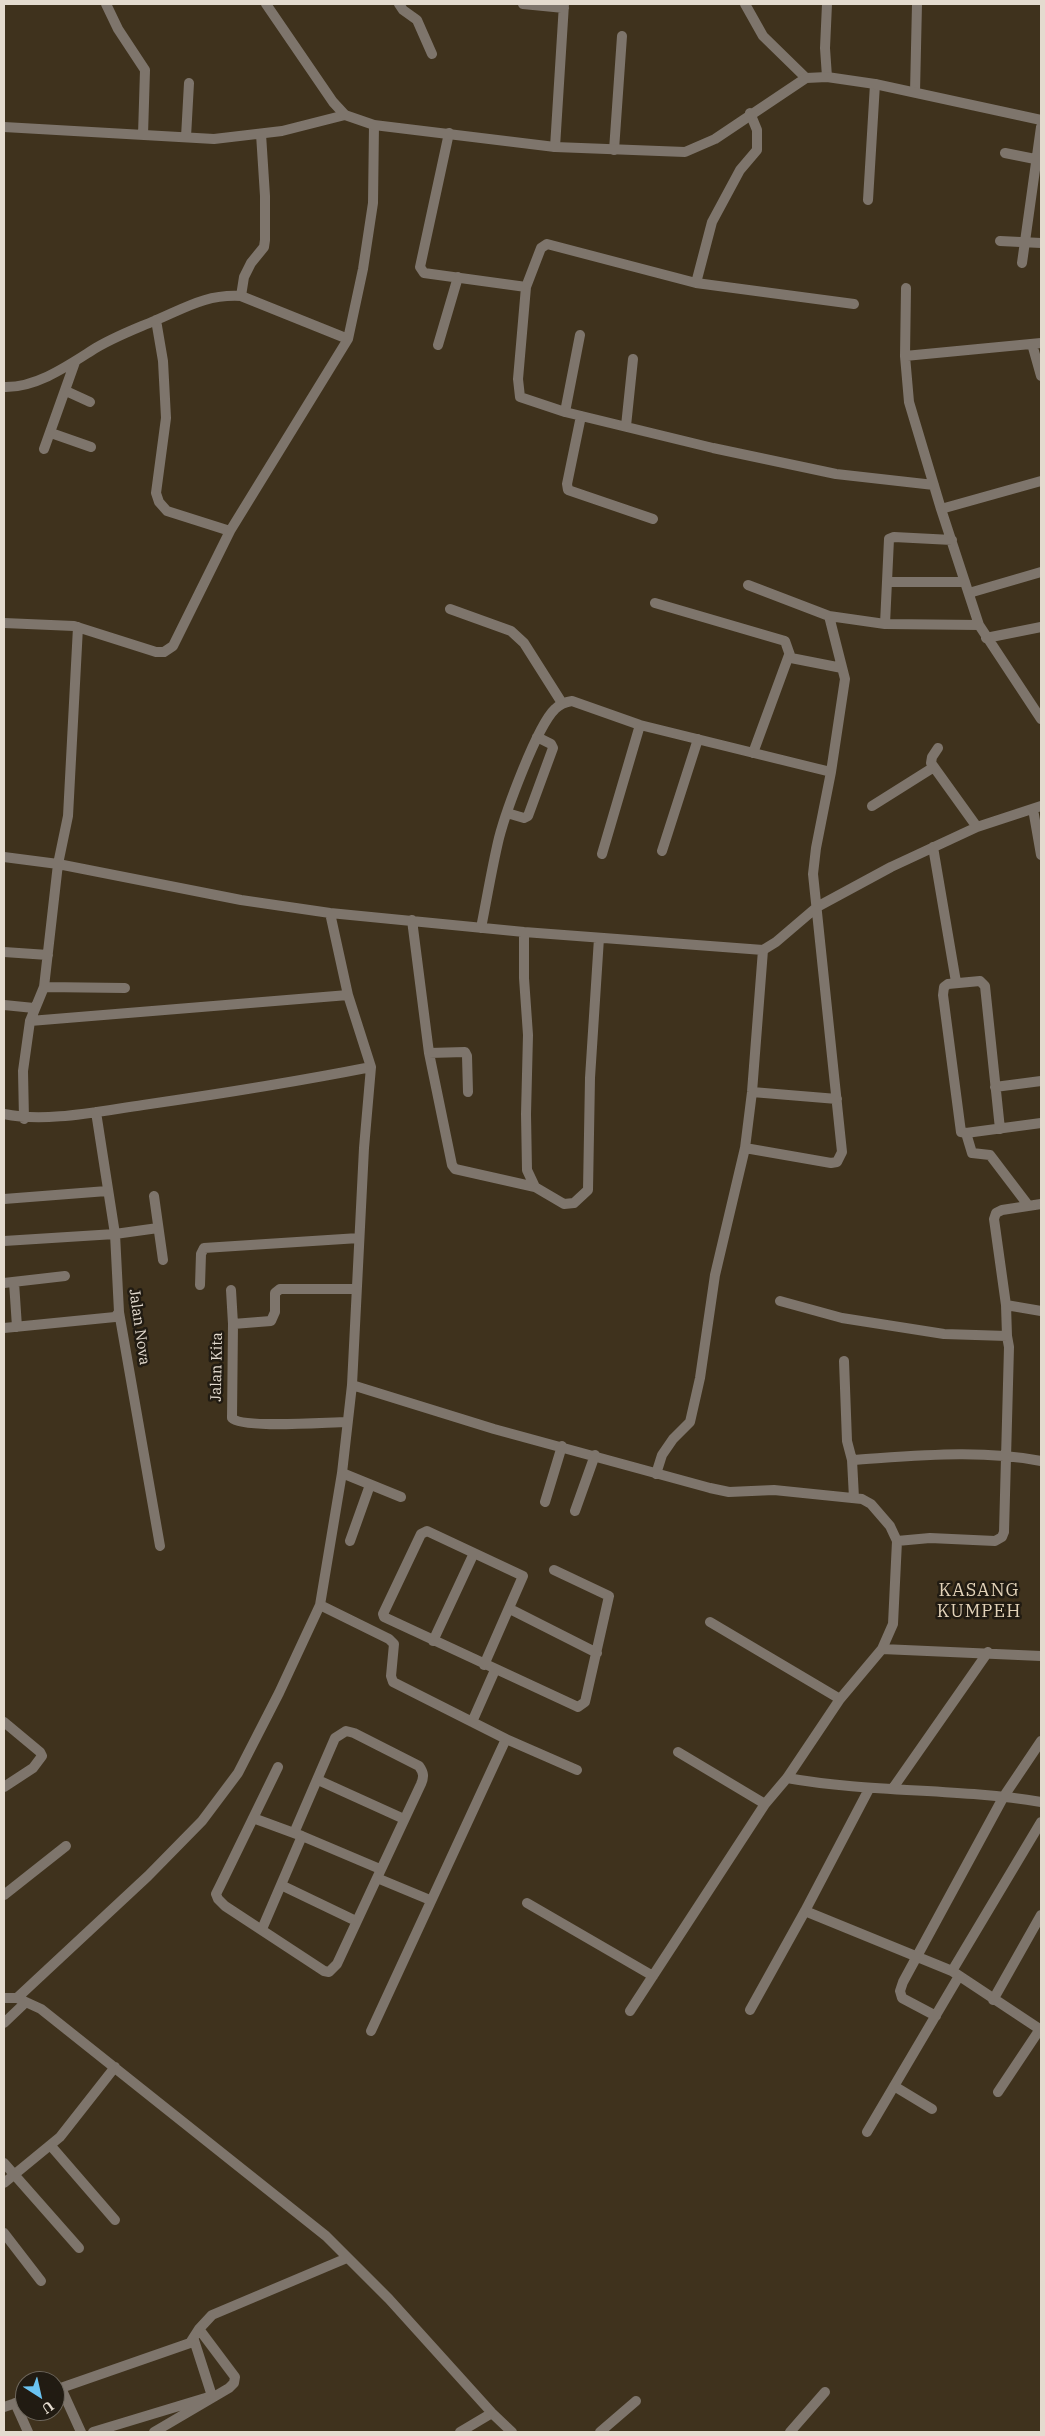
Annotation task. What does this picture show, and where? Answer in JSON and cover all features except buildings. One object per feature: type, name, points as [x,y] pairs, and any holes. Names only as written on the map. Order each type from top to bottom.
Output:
[{"type":"street","points":[[106,4],[118,29],[145,70],[143,135]]},
{"type":"street","points":[[266,4],[333,102],[345,115],[374,125],[556,147],[685,152],[715,139],[806,78],[827,77],[915,92],[1041,120]]},
{"type":"street","points":[[399,4],[403,10],[417,20],[432,54]]},
{"type":"street","points":[[523,4],[564,6],[556,147]]},
{"type":"street","points":[[745,4],[763,36],[806,78]]},
{"type":"street","points":[[827,4],[825,48],[827,77]]},
{"type":"street","points":[[915,92],[917,4]]},
{"type":"street","points":[[614,150],[622,36]]},
{"type":"street","points":[[186,137],[189,83]]},
{"type":"street","points":[[868,200],[875,84]]},
{"type":"street","points":[[696,283],[712,222],[740,170],[757,150],[757,130],[750,114]]},
{"type":"street","points":[[4,127],[214,140],[282,131],[345,115]]},
{"type":"street","points":[[4,623],[78,627],[156,652],[164,652],[173,646],[230,531],[348,339],[363,269],[373,204],[374,125]]},
{"type":"street","points":[[1022,263],[1038,186],[1035,159],[1041,128]]},
{"type":"street","points":[[448,133],[420,267],[424,273],[526,287]]},
{"type":"street","points":[[241,296],[244,277],[251,263],[264,248],[265,240],[265,196],[261,134]]},
{"type":"street","points":[[1005,153],[1035,159]]},
{"type":"street","points":[[1000,241],[1041,243]]},
{"type":"street","points":[[854,304],[696,283],[586,252],[547,244],[540,248],[526,287],[518,379],[520,397],[565,412],[836,474],[934,485]]},
{"type":"street","points":[[438,345],[458,277]]},
{"type":"street","points":[[906,288],[905,356],[909,402],[941,509],[979,625],[1041,719]]},
{"type":"street","points":[[4,387],[26,384],[75,362],[124,333],[156,320],[171,311],[225,295],[241,296],[348,339]]},
{"type":"street","points":[[156,320],[163,361],[166,418],[156,493],[159,502],[168,511],[230,531]]},
{"type":"street","points":[[565,412],[580,335]]},
{"type":"street","points":[[905,356],[1037,344],[1041,376]]},
{"type":"street","points":[[626,426],[633,359]]},
{"type":"street","points":[[44,450],[75,362]]},
{"type":"street","points":[[66,391],[90,402]]},
{"type":"street","points":[[582,416],[567,484],[568,490],[653,519]]},
{"type":"street","points":[[51,432],[91,447]]},
{"type":"street","points":[[941,509],[1041,482]]},
{"type":"street","points":[[885,624],[889,539],[892,537],[952,540]]},
{"type":"street","points":[[969,593],[1041,572]]},
{"type":"street","points":[[887,582],[964,582]]},
{"type":"street","points":[[748,585],[829,616],[885,624],[979,625]]},
{"type":"street","points":[[655,604],[785,641],[791,658],[842,668]]},
{"type":"street","points":[[450,610],[511,631],[524,643],[562,703]]},
{"type":"street","points":[[745,1148],[797,1158],[837,1162],[842,1152],[814,865],[832,772],[845,679],[829,616]]},
{"type":"street","points":[[986,638],[1041,626]]},
{"type":"street","points":[[24,1119],[23,1070],[30,1021],[44,986],[58,864],[68,816],[78,627]]},
{"type":"street","points":[[753,753],[789,655]]},
{"type":"street","points":[[481,928],[499,837],[507,813],[546,719],[562,703],[572,701],[640,725],[832,772]]},
{"type":"street","points":[[602,854],[640,725]]},
{"type":"street","points":[[507,813],[524,818],[528,816],[553,748],[551,744],[537,737]]},
{"type":"street","points":[[662,851],[698,739]]},
{"type":"street","points":[[938,748],[932,757],[934,767],[977,826]]},
{"type":"street","points":[[872,806],[934,767]]},
{"type":"street","points":[[4,858],[58,864],[242,900],[330,913],[524,932],[763,950],[776,942],[817,907],[977,826],[1037,808],[1041,855]]},
{"type":"street","points":[[933,847],[956,982]]},
{"type":"street","points":[[4,2024],[22,2000],[202,1821],[238,1773],[275,1701],[320,1605],[342,1473],[352,1385],[359,1238],[371,1066],[348,995],[330,913]]},
{"type":"street","points":[[412,920],[429,1052],[452,1165],[455,1169],[535,1187],[564,1204],[574,1203],[588,1190],[590,1078],[599,938]]},
{"type":"street","points":[[524,932],[524,978],[528,1035],[527,1170],[535,1187]]},
{"type":"street","points":[[656,1474],[662,1455],[673,1438],[690,1422],[700,1378],[715,1274],[745,1148],[752,1092],[763,950]]},
{"type":"street","points":[[4,952],[48,955]]},
{"type":"street","points":[[1000,1129],[985,986],[980,981],[956,982],[944,987],[943,995],[960,1130],[966,1133],[1000,1129],[1041,1123]]},
{"type":"street","points":[[44,986],[125,988]]},
{"type":"street","points":[[30,1021],[348,995]]},
{"type":"street","points":[[4,1005],[34,1008]]},
{"type":"street","points":[[429,1052],[465,1052],[467,1056],[468,1092]]},
{"type":"street","points":[[4,1114],[24,1119],[96,1112],[292,1083],[371,1066]]},
{"type":"street","points":[[996,1087],[1041,1081]]},
{"type":"street","points":[[752,1092],[837,1100]]},
{"type":"street","name":"Jalan Nova","points":[[96,1112],[115,1234],[119,1312],[160,1546]]},
{"type":"street","points":[[966,1133],[972,1152],[990,1155],[1028,1205]]},
{"type":"street","points":[[4,1199],[107,1191]]},
{"type":"street","points":[[154,1196],[163,1260]]},
{"type":"street","points":[[897,1541],[930,1538],[995,1541],[1002,1538],[1008,1347],[1006,1305],[994,1219],[996,1213],[1002,1210],[1041,1204]]},
{"type":"street","points":[[4,1241],[115,1234],[158,1228]]},
{"type":"street","points":[[200,1285],[200,1254],[204,1248],[359,1238]]},
{"type":"street","points":[[17,1327],[9,1283],[65,1276]]},
{"type":"street","points":[[233,1324],[270,1321],[275,1312],[275,1293],[280,1289],[356,1289]]},
{"type":"street","name":"Jalan Kita","points":[[231,1290],[233,1324],[232,1418],[234,1421],[250,1424],[347,1422]]},
{"type":"street","points":[[780,1301],[842,1318],[944,1334],[1007,1336]]},
{"type":"street","points":[[1006,1305],[1041,1311]]},
{"type":"street","points":[[4,1328],[115,1317],[119,1312]]},
{"type":"street","points":[[844,1362],[848,1441],[852,1460],[854,1498]]},
{"type":"street","points":[[352,1385],[494,1429],[595,1455],[656,1474],[730,1492],[774,1490],[854,1498],[871,1504],[890,1526],[897,1541],[894,1617],[882,1649],[840,1699],[787,1778],[765,1804],[630,2011]]},
{"type":"street","points":[[545,1502],[562,1446]]},
{"type":"street","points":[[852,1460],[937,1455],[1006,1454],[1041,1461]]},
{"type":"street","points":[[575,1510],[595,1455]]},
{"type":"street","points":[[342,1473],[401,1497]]},
{"type":"street","points":[[350,1541],[370,1485]]},
{"type":"street","points":[[484,1665],[523,1576],[424,1531],[383,1614],[387,1620],[433,1642],[578,1708],[585,1702],[609,1596],[554,1570]]},
{"type":"street","points":[[433,1642],[474,1553]]},
{"type":"street","points":[[320,1605],[389,1639],[394,1644],[391,1676],[393,1682],[506,1739],[578,1770]]},
{"type":"street","points":[[510,1609],[597,1654]]},
{"type":"street","points":[[710,1622],[840,1699]]},
{"type":"street","points":[[882,1649],[988,1652],[1041,1656]]},
{"type":"street","points":[[894,1788],[988,1652]]},
{"type":"street","points":[[472,1722],[495,1670]]},
{"type":"street","points":[[4,1722],[40,1752],[42,1756],[33,1768],[4,1787]]},
{"type":"street","points":[[262,1929],[281,1885],[298,1834],[335,1738],[346,1731],[354,1734],[419,1766],[424,1777],[337,1964],[329,1972],[324,1972],[225,1906],[216,1894],[278,1767]]},
{"type":"street","points":[[372,2031],[430,1900],[506,1739]]},
{"type":"street","points":[[936,2016],[902,1998],[900,1992],[917,1956],[1004,1796],[1041,1741]]},
{"type":"street","points":[[678,1752],[765,1804]]},
{"type":"street","points":[[787,1778],[869,1789],[894,1788],[984,1797],[1004,1796],[1041,1802]]},
{"type":"street","points":[[318,1780],[404,1818]]},
{"type":"street","points":[[750,2010],[869,1789]]},
{"type":"street","points":[[252,1818],[298,1834],[430,1900]]},
{"type":"street","points":[[867,2132],[936,2016],[956,1973],[1041,1822]]},
{"type":"street","points":[[4,1895],[66,1846]]},
{"type":"street","points":[[281,1885],[356,1921]]},
{"type":"street","points":[[527,1903],[653,1976]]},
{"type":"street","points":[[805,1911],[956,1973],[993,2000],[1041,2030],[998,2092]]},
{"type":"street","points":[[993,2000],[1041,1915]]},
{"type":"street","points":[[4,1998],[22,2000],[41,2009],[115,2066],[326,2236],[443,2357],[512,2432]]},
{"type":"street","points":[[4,2183],[51,2146],[115,2066]]},
{"type":"street","points":[[894,2086],[932,2110]]},
{"type":"street","points":[[51,2146],[115,2220]]},
{"type":"street","points":[[4,2163],[79,2248]]},
{"type":"street","points":[[4,2233],[41,2281]]},
{"type":"street","points":[[65,2387],[183,2346],[194,2340],[199,2329],[212,2315],[347,2258]]},
{"type":"street","points":[[93,2432],[212,2396],[230,2388],[235,2377],[199,2329]]},
{"type":"street","points":[[194,2340],[212,2396]]},
{"type":"street","points":[[790,2432],[825,2392]]},
{"type":"street","points":[[154,2432],[212,2396]]},
{"type":"street","points":[[600,2432],[636,2401]]},
{"type":"street","points":[[65,2402],[81,2432]]},
{"type":"street","points":[[460,2432],[492,2412]]},
{"type":"district","name":"KASANG KUMPEH","points":[[979,1601]]}]
